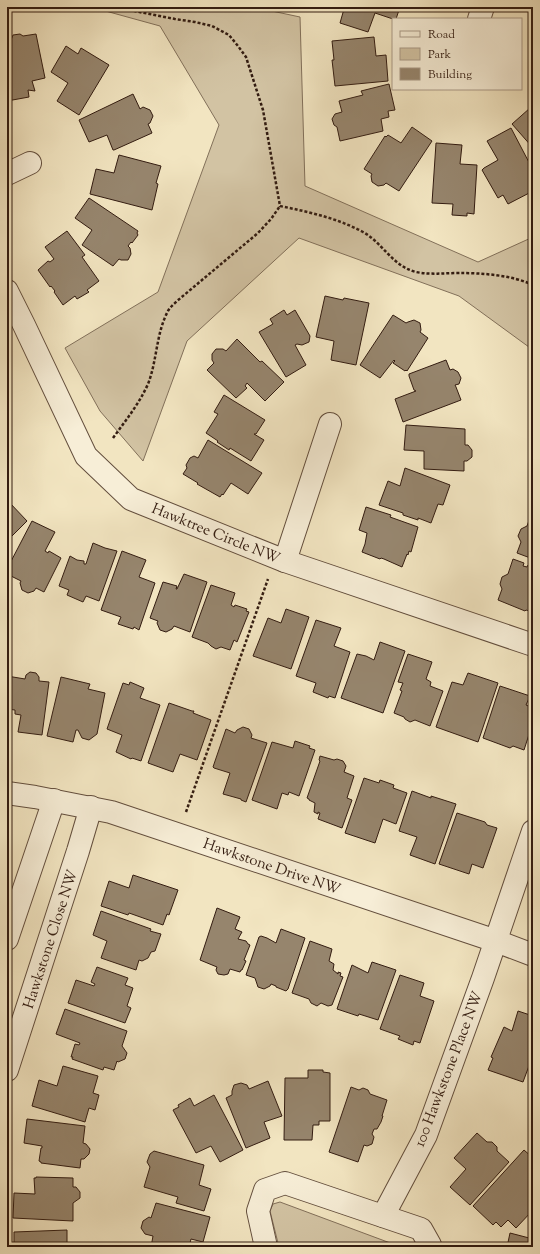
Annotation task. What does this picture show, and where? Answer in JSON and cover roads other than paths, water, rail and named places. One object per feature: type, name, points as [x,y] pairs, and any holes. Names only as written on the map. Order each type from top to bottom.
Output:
[{"type":"street","points":[[479,18],[483,7]]},
{"type":"street","points":[[7,174],[30,163]]},
{"type":"street","name":"Hawktree Circle NW","points":[[7,291],[86,456],[131,499],[285,561],[533,645]]},
{"type":"street","points":[[285,561],[330,424]]},
{"type":"street","name":"Hawkstone Drive NW","points":[[7,793],[54,800],[111,812],[496,941],[533,955]]},
{"type":"street","points":[[7,939],[54,800]]},
{"type":"street","name":"Hawkstone Close NW","points":[[7,1070],[91,808]]},
{"type":"street","points":[[496,941],[533,832]]},
{"type":"street","name":"100 Hawkstone Place NW","points":[[383,1216],[426,1135],[496,941]]},
{"type":"street","points":[[266,1247],[258,1211],[265,1190],[285,1183],[422,1229],[430,1245],[429,1247]]}]
